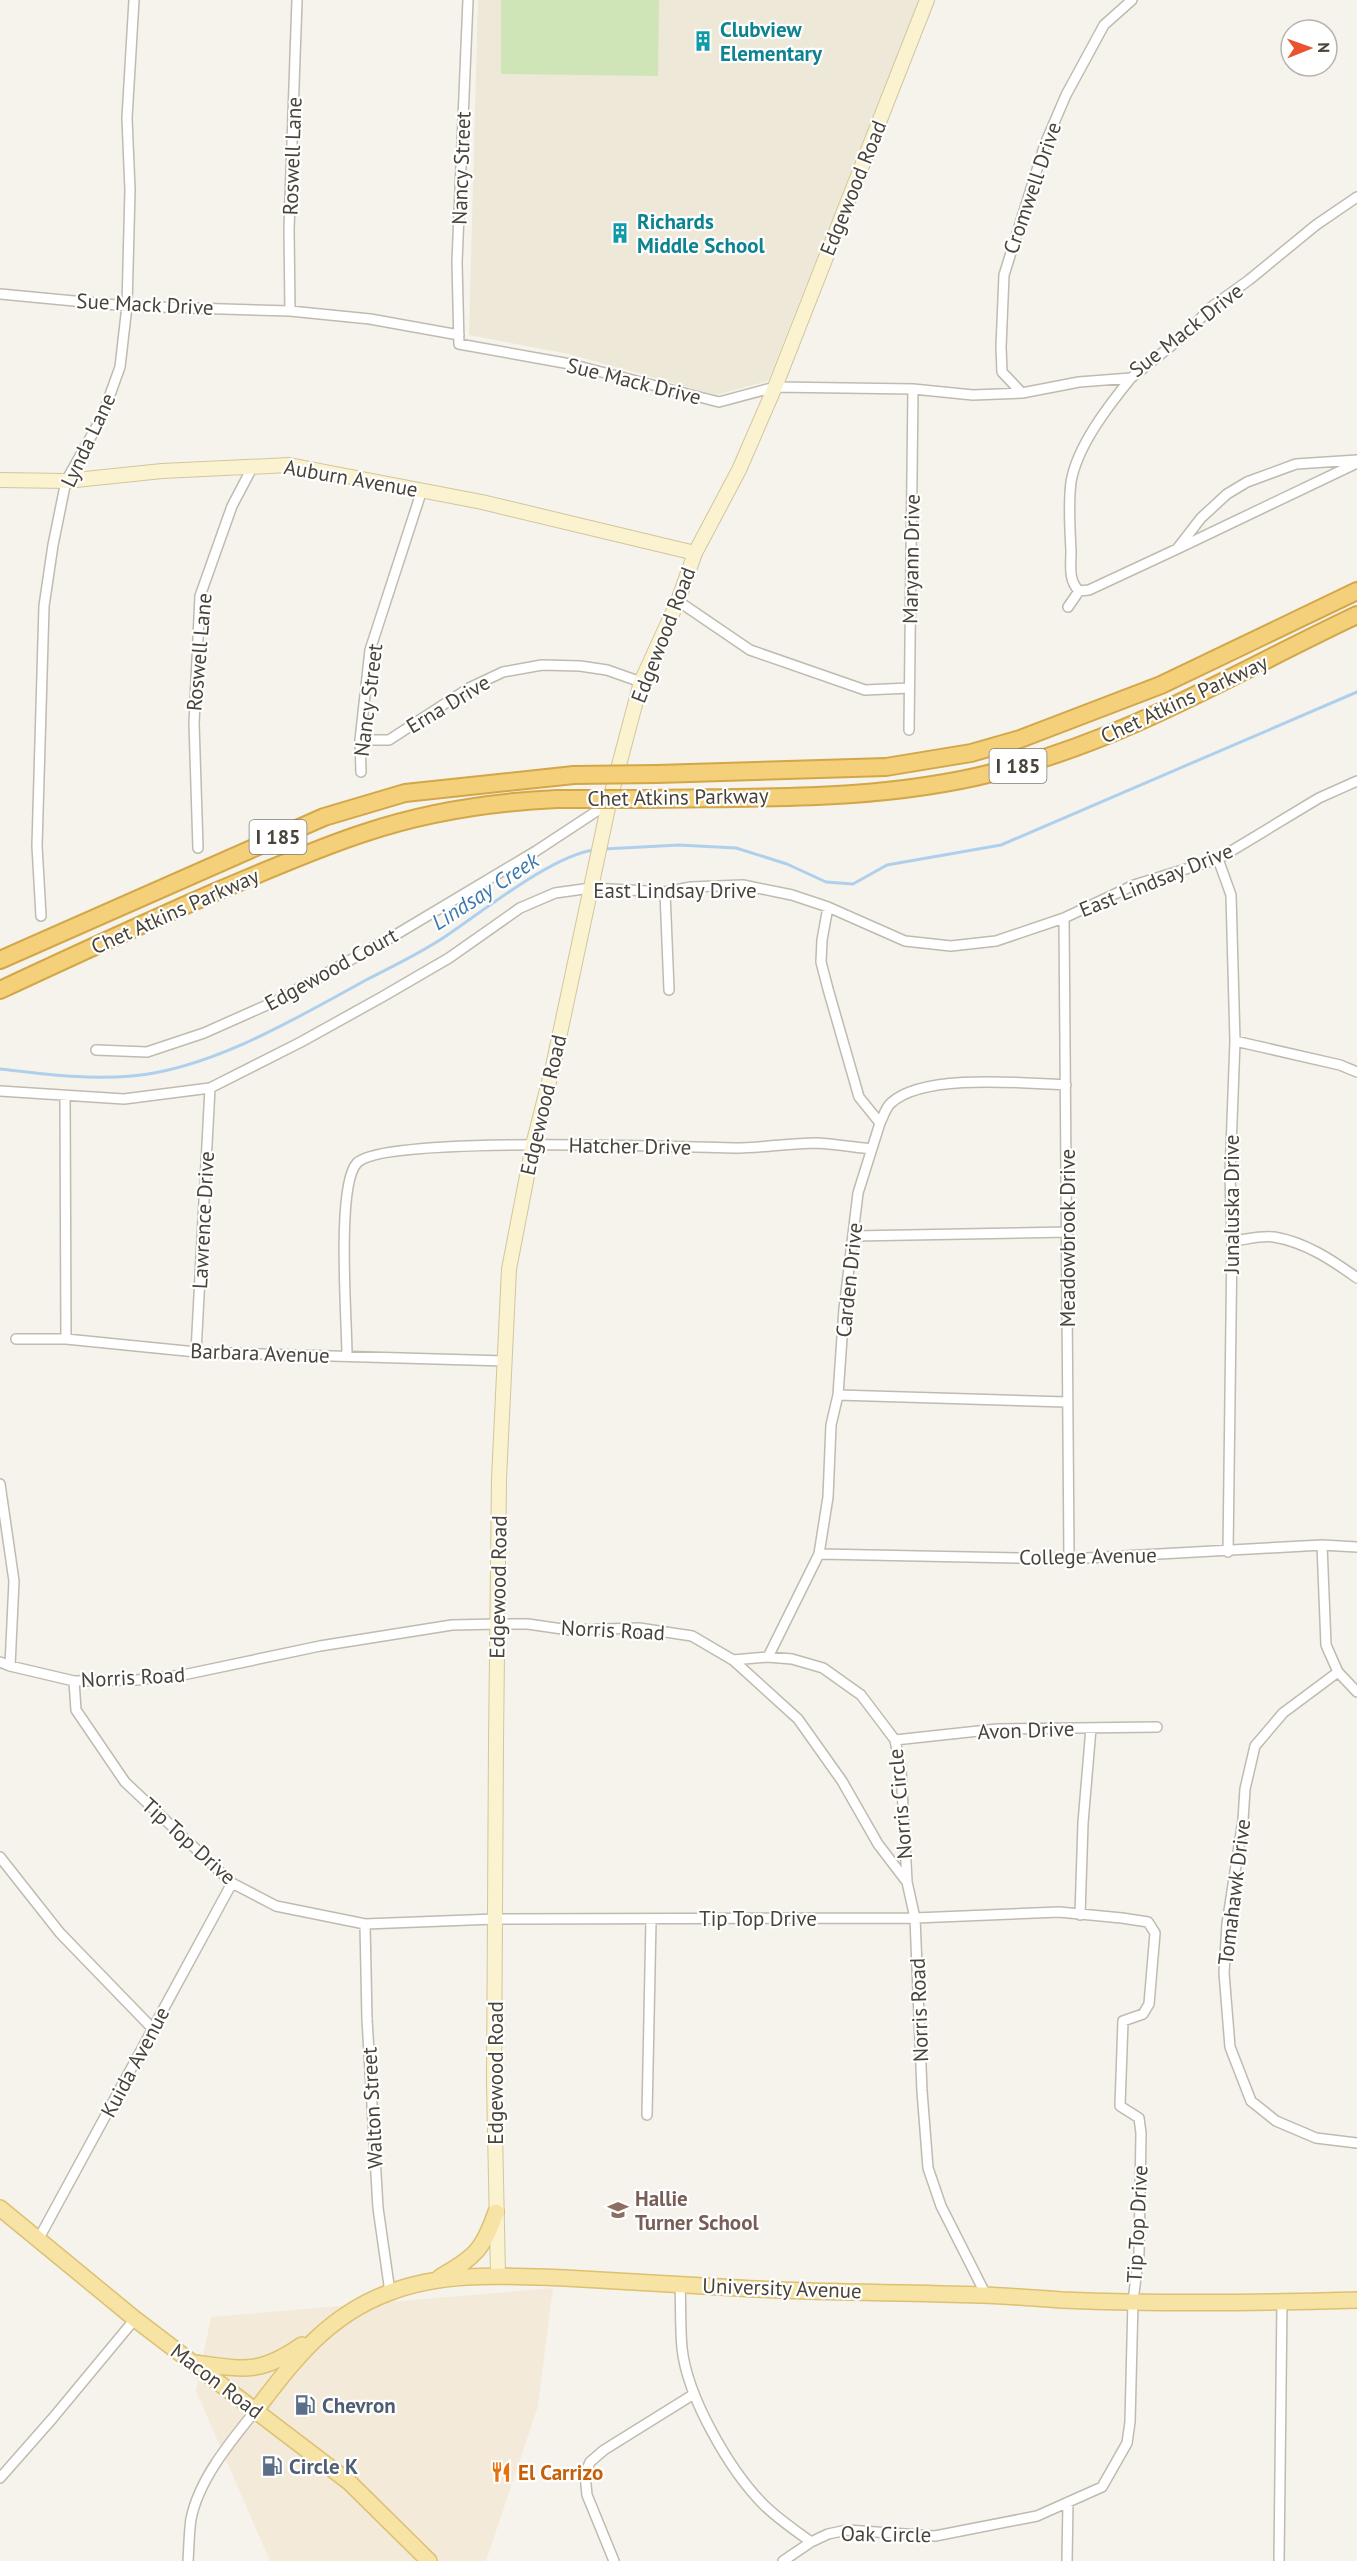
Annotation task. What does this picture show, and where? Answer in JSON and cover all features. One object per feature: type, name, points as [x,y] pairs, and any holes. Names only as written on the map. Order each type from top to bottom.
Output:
[{"type":"highway","name":"Chet Atkins Parkway","points":[[0,960],[324,817],[405,793],[574,775],[886,767],[971,753],[1020,739],[1161,685],[1357,591]]},
{"type":"highway","name":"Chet Atkins Parkway","points":[[0,990],[146,922],[292,860],[366,832],[433,815],[501,803],[557,798],[650,799],[846,794],[937,784],[992,773],[1044,758],[1136,725],[1357,615]]},
{"type":"main road","name":"Macon Road","points":[[0,2208],[135,2319],[349,2482],[429,2561]]},
{"type":"main road","points":[[436,2280],[472,2258],[489,2234],[496,2212]]},
{"type":"main road","name":"University Avenue","points":[[256,2410],[282,2376],[324,2329],[358,2306],[390,2292],[436,2280],[498,2275],[680,2283],[739,2288],[1133,2301],[1357,2300]]},
{"type":"main road","points":[[194,2363],[256,2368],[288,2354],[324,2329]]},
{"type":"street","name":"Lynda Lane","points":[[41,916],[37,846],[44,606],[66,481],[102,417],[120,367],[127,306],[130,190],[127,118],[134,0]]},
{"type":"street","name":"Roswell Lane","points":[[290,311],[289,229],[297,0]]},
{"type":"street","name":"Nancy Street","points":[[459,335],[457,262],[468,0]]},
{"type":"street","name":"Edgewood Road","points":[[498,2275],[494,2083],[499,1479],[509,1269],[533,1145],[553,1066],[609,803],[642,682],[678,601],[695,553],[739,470],[775,387],[927,0]]},
{"type":"street","name":"Cromwell Drive","points":[[1022,393],[1002,372],[1003,295],[1006,265],[1045,144],[1066,95],[1104,25],[1132,0]]},
{"type":"street","name":"Sue Mack Drive","points":[[0,294],[127,306],[290,311],[370,319],[459,335],[459,344],[570,364],[719,402],[775,387],[913,389],[973,395],[1022,393],[1079,382],[1131,378],[1187,333],[1210,308],[1250,280],[1316,225],[1357,197]]},
{"type":"street","points":[[1079,591],[1071,574],[1069,520],[1071,480],[1080,456],[1098,421],[1131,378]]},
{"type":"street","name":"Maryann Drive","points":[[909,730],[913,389]]},
{"type":"street","points":[[1177,549],[1201,518],[1227,494],[1247,482],[1296,464],[1357,461]]},
{"type":"street","points":[[1068,607],[1079,591],[1089,590],[1177,549],[1357,461]]},
{"type":"street","name":"Auburn Avenue","points":[[0,480],[66,481],[162,471],[289,465],[482,502],[695,553]]},
{"type":"street","name":"Roswell Lane","points":[[198,848],[194,723],[200,596],[232,506],[253,466]]},
{"type":"street","name":"Nancy Street","points":[[361,772],[360,740],[370,650],[422,490]]},
{"type":"street","points":[[678,601],[750,650],[865,690],[909,688]]},
{"type":"street","name":"Erna Drive","points":[[360,740],[389,740],[469,688],[503,672],[543,665],[580,666],[607,670],[642,682]]},
{"type":"street","name":"East Lindsay Drive","points":[[0,1091],[65,1097],[124,1099],[210,1088],[302,1042],[449,958],[520,908],[555,893],[591,888],[665,892],[691,887],[742,885],[792,895],[828,907],[905,941],[951,945],[996,941],[1064,918],[1134,885],[1218,859],[1320,798],[1357,780]]},
{"type":"street","name":"Edgewood Court","points":[[96,1050],[147,1052],[204,1033],[276,1001],[474,888],[609,803]]},
{"type":"street","name":"Junaluska Drive","points":[[1218,859],[1231,895],[1235,1041],[1230,1163],[1232,1241],[1228,1552]]},
{"type":"street","points":[[665,892],[669,990]]},
{"type":"street","points":[[828,907],[822,940],[822,962],[828,989],[859,1097],[880,1123],[889,1104],[913,1089],[972,1082],[1066,1084]]},
{"type":"street","name":"Meadowbrook Drive","points":[[1064,918],[1069,1559]]},
{"type":"street","points":[[1235,1041],[1340,1065],[1357,1072]]},
{"type":"street","name":"Lawrence Drive","points":[[196,1352],[210,1088]]},
{"type":"street","points":[[65,1097],[66,1340]]},
{"type":"street","name":"Carden Drive","points":[[768,1657],[819,1554],[828,1497],[831,1425],[838,1395],[844,1309],[858,1193],[880,1123]]},
{"type":"street","name":"Hatcher Drive","points":[[347,1356],[344,1214],[348,1182],[355,1165],[369,1155],[415,1148],[533,1145],[738,1148],[817,1143],[871,1149]]},
{"type":"street","points":[[854,1236],[1068,1232]]},
{"type":"street","points":[[1232,1241],[1272,1237],[1299,1244],[1328,1256],[1357,1278]]},
{"type":"street","name":"Barbara Avenue","points":[[16,1339],[66,1340],[196,1352],[505,1361]]},
{"type":"street","points":[[838,1395],[1066,1402]]},
{"type":"street","points":[[0,1484],[14,1581],[10,1666]]},
{"type":"street","points":[[1322,1545],[1326,1645],[1338,1672],[1357,1692]]},
{"type":"street","name":"College Avenue","points":[[819,1554],[1069,1559],[1322,1545],[1357,1547]]},
{"type":"street","name":"Norris Road","points":[[0,1662],[74,1681],[137,1680],[183,1675],[320,1646],[452,1625],[498,1623],[528,1624],[569,1630],[639,1628],[692,1636],[733,1660],[798,1719],[842,1781],[878,1844],[907,1882],[915,1918],[922,2091],[928,2168],[941,2206],[986,2295]]},
{"type":"street","name":"Norris Circle","points":[[733,1660],[768,1657],[792,1659],[824,1668],[861,1695],[895,1740],[901,1770],[907,1882]]},
{"type":"street","name":"Tomahawk Drive","points":[[1338,1672],[1283,1713],[1255,1746],[1245,1789],[1243,1820],[1227,1924],[1224,1973],[1230,2047],[1251,2101],[1276,2121],[1316,2138],[1357,2143]]},
{"type":"street","name":"Tip Top Drive","points":[[74,1681],[75,1710],[125,1782],[232,1883],[276,1906],[365,1924],[495,1919],[915,1918],[1059,1912],[1148,1922],[1155,1932],[1149,2004],[1143,2014],[1123,2021],[1120,2106],[1139,2118],[1141,2133],[1139,2253],[1133,2301]]},
{"type":"street","name":"Avon Drive","points":[[895,1740],[997,1730],[1157,1727]]},
{"type":"street","points":[[1080,1915],[1082,1834],[1090,1728]]},
{"type":"street","points":[[0,1857],[60,1933],[153,2029]]},
{"type":"street","name":"Kuida Avenue","points":[[38,2240],[232,1883]]},
{"type":"street","points":[[647,2115],[651,1920]]},
{"type":"street","name":"Walton Street","points":[[365,1924],[367,2019],[378,2208],[390,2292]]},
{"type":"street","name":"Oak Circle","points":[[680,2283],[682,2350],[694,2394],[719,2444],[744,2484],[765,2506],[811,2542],[828,2534],[847,2530],[935,2536],[1037,2516],[1101,2487],[1127,2443],[1133,2301]]},
{"type":"street","points":[[1279,2561],[1282,2302]]},
{"type":"street","points":[[0,2478],[135,2319]]},
{"type":"street","points":[[614,2561],[587,2495],[585,2474],[590,2462],[612,2444],[694,2394]]},
{"type":"street","points":[[188,2561],[191,2518],[205,2484],[234,2438],[256,2410]]},
{"type":"street","points":[[1067,2561],[1068,2502]]},
{"type":"street","points":[[783,2561],[811,2542]]},
{"type":"shaded area","points":[[478,0],[919,0],[768,381],[716,395],[569,354],[469,335]]},
{"type":"shaded area","points":[[553,2288],[538,2406],[486,2561],[270,2561],[196,2391],[211,2317]]},
{"type":"green space","points":[[501,0],[659,0],[658,76],[501,74]]},
{"type":"waterway","name":"Lindsay Creek","points":[[604,849],[679,845],[736,848],[787,864],[826,882],[853,884],[887,865],[1001,845],[1357,692]]},
{"type":"waterway","name":"Lindsay Creek","points":[[0,1069],[82,1077],[132,1076],[162,1071],[223,1053],[253,1040],[427,948],[559,862],[595,850]]},
{"type":"place","name":"Clubview Elementary","points":[[703,41]]},
{"type":"place","name":"Richards Middle School","points":[[620,233]]},
{"type":"place","name":"Hallie Turner School","points":[[618,2210]]},
{"type":"place","name":"Chevron","points":[[305,2405]]},
{"type":"place","name":"Circle K","points":[[272,2466]]},
{"type":"place","name":"El Carrizo","points":[[501,2472]]}]
